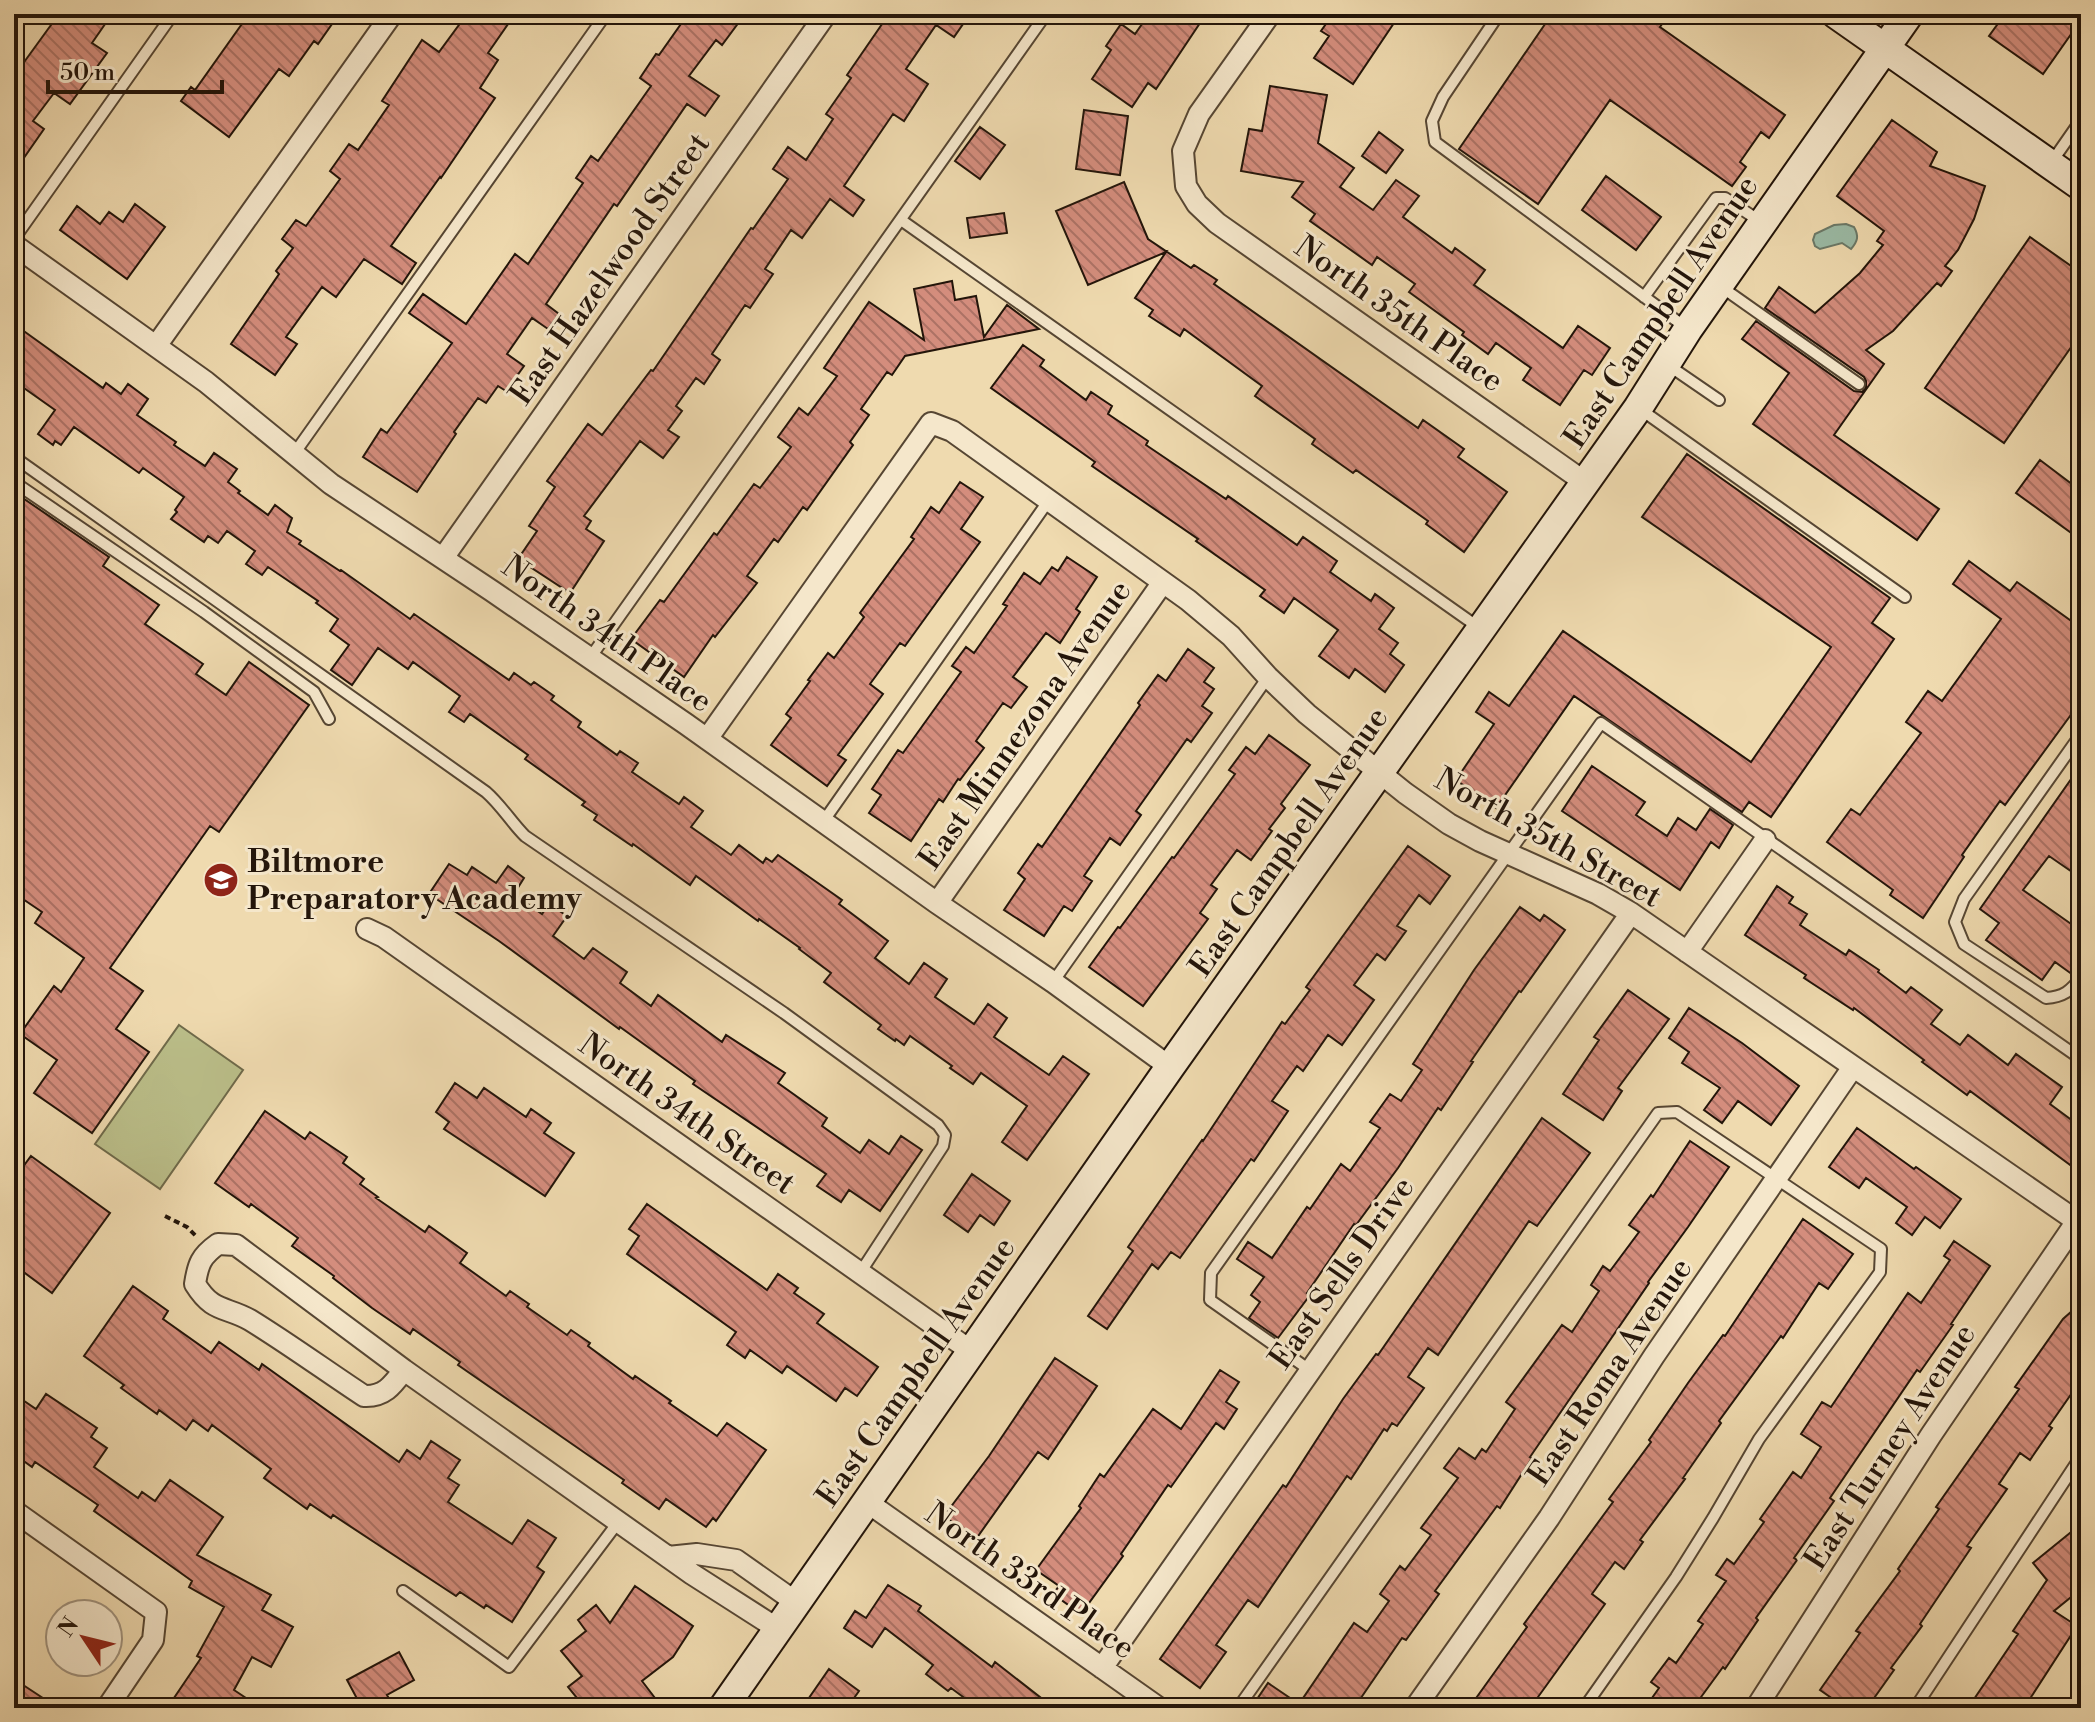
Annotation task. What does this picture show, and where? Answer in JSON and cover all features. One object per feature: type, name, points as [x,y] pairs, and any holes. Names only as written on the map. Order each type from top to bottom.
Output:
[{"type":"street","points":[[156,346],[392,14]]},
{"type":"street","name":"East Hazelwood Street","points":[[443,558],[826,14]]},
{"type":"street","name":"North 35th Place","points":[[1270,14],[1199,114],[1183,151],[1186,186],[1197,204],[1217,223],[1586,483]]},
{"type":"street","points":[[1836,14],[2081,186]]},
{"type":"street","name":"East Campbell Avenue","points":[[723,1708],[1170,1067],[1586,483],[1688,329],[1909,14]]},
{"type":"street","name":"North 34th Place","points":[[14,245],[206,382],[331,484],[707,739],[1170,1067]]},
{"type":"street","name":"North 35th Street","points":[[707,739],[931,423],[952,431],[1163,582],[1231,636],[1307,714],[1449,824],[1598,894],[1631,913],[2079,1223]]},
{"type":"street","name":"East Minnezona Avenue","points":[[937,903],[1163,582]]},
{"type":"street","points":[[1687,952],[1765,840]]},
{"type":"street","name":"East Sells Drive","points":[[1102,1668],[1631,913]]},
{"type":"street","name":"North 34th Street","points":[[367,929],[395,945],[971,1351]]},
{"type":"street","name":"East Roma Avenue","points":[[1415,1708],[1549,1518],[1654,1356],[1853,1067]]},
{"type":"street","name":"East Turney Avenue","points":[[1765,1705],[1931,1435],[2079,1223]]},
{"type":"street","points":[[404,1370],[391,1388],[376,1396],[364,1396],[246,1318],[223,1310],[204,1298],[195,1284],[198,1265],[218,1244],[236,1245],[404,1370],[704,1582],[778,1629]]},
{"type":"street","name":"North 33rd Place","points":[[867,1502],[1159,1708]]},
{"type":"street","points":[[14,1511],[156,1612],[153,1640],[107,1708]]},
{"type":"street","points":[[668,1557],[697,1554],[736,1560],[797,1603]]},
{"type":"street","points":[[704,1582],[720,1556]]},
{"type":"lane","points":[[14,239],[173,14]]},
{"type":"lane","points":[[294,454],[606,14]]},
{"type":"lane","points":[[590,658],[1046,14]]},
{"type":"lane","points":[[1499,14],[1443,97],[1432,121],[1435,142],[1688,329]]},
{"type":"lane","points":[[2050,165],[2081,120]]},
{"type":"lane","points":[[1644,297],[1716,198],[1725,198],[1762,223]]},
{"type":"lane","points":[[901,220],[1482,630]]},
{"type":"lane","points":[[1719,285],[1859,384]]},
{"type":"lane","points":[[1667,364],[1719,400]]},
{"type":"lane","points":[[1638,408],[1905,597]]},
{"type":"lane","points":[[14,457],[486,792],[525,836],[784,1013],[938,1125],[945,1135],[943,1146],[860,1273]]},
{"type":"lane","points":[[14,482],[314,692],[329,719]]},
{"type":"lane","points":[[823,822],[1049,500]]},
{"type":"lane","points":[[1053,982],[1268,677]]},
{"type":"lane","points":[[1311,1371],[1210,1300],[1211,1273],[1601,723],[2081,1059]]},
{"type":"lane","points":[[2081,734],[1964,899],[1955,922],[1964,944],[2046,998],[2060,997],[2081,977]]},
{"type":"lane","points":[[1238,1708],[1658,1113],[1677,1112],[1881,1249],[1880,1272],[1759,1439],[1676,1577],[1584,1708]]},
{"type":"lane","points":[[1915,1708],[2081,1456]]},
{"type":"lane","points":[[403,1591],[509,1667],[619,1521]]},
{"type":"path","points":[[165,1216],[187,1227],[210,1250]]},
{"type":"green space","points":[[179,1025],[243,1070],[160,1189],[95,1144]]},
{"type":"shaded area","points":[[1834,225],[1854,227],[1857,233],[1851,249],[1842,243],[1820,249],[1815,246],[1815,234]]},
{"type":"building","points":[[59,14],[112,14],[92,43],[107,53],[70,104],[54,93],[33,121],[44,129],[14,172],[14,76]]},
{"type":"building","points":[[249,14],[339,14],[318,44],[314,41],[289,76],[279,69],[229,137],[181,101],[191,87],[195,90]]},
{"type":"building","points":[[467,14],[515,14],[488,53],[498,60],[480,88],[495,98],[391,246],[416,263],[402,284],[364,259],[336,297],[322,287],[286,337],[297,344],[275,375],[231,344],[293,248],[282,239],[296,220],[306,226],[340,179],[330,171],[349,144],[358,150],[389,105],[382,101],[422,40],[439,52]]},
{"type":"building","points":[[688,14],[745,14],[722,45],[716,40],[689,76],[719,96],[705,116],[687,104],[546,304],[559,314],[548,329],[532,318],[507,354],[524,366],[506,391],[498,386],[486,403],[478,398],[417,492],[363,457],[381,429],[387,433],[452,343],[409,313],[423,294],[466,324],[515,254],[528,264],[583,183],[576,178],[591,156],[598,161],[651,86],[640,78]]},
{"type":"building","points":[[889,14],[970,14],[954,37],[936,25],[906,69],[928,84],[904,121],[893,114],[844,186],[864,200],[853,216],[830,199],[802,238],[791,230],[765,269],[773,274],[750,308],[745,305],[712,354],[720,360],[704,384],[696,378],[676,406],[682,411],[668,430],[679,437],[663,458],[640,441],[584,516],[591,521],[586,529],[604,541],[570,593],[518,559],[537,531],[529,526],[555,487],[547,481],[588,424],[602,435],[653,371],[788,179],[773,169],[788,147],[806,160],[833,119],[826,114],[851,78],[847,75]]},
{"type":"building","points":[[1149,14],[1206,14],[1156,89],[1148,83],[1132,107],[1092,79],[1111,50],[1106,46],[1121,24],[1135,34]]},
{"type":"building","points":[[1333,14],[1400,14],[1353,84],[1314,58],[1329,36],[1321,31]]},
{"type":"building","points":[[1552,14],[1669,14],[1660,27],[1785,115],[1769,138],[1761,132],[1740,162],[1746,167],[1732,186],[1610,100],[1538,204],[1459,149]]},
{"type":"building","points":[[2005,14],[2081,14],[2081,20],[2043,74],[1989,36]]},
{"type":"building","points":[[1270,86],[1327,95],[1318,143],[1354,168],[1340,187],[1373,210],[1396,180],[1419,196],[1403,217],[1452,253],[1455,248],[1485,270],[1474,285],[1563,348],[1578,326],[1610,348],[1592,375],[1584,370],[1560,405],[1523,380],[1531,368],[1496,343],[1488,354],[1462,335],[1464,332],[1409,292],[1415,284],[1377,257],[1372,265],[1310,221],[1315,214],[1292,197],[1303,182],[1241,171],[1249,129],[1262,131]]},
{"type":"building","points":[[1084,110],[1128,116],[1120,175],[1076,169]]},
{"type":"building","points":[[1892,120],[1937,152],[1930,166],[1985,186],[1974,219],[1958,250],[1945,266],[1952,271],[1941,286],[1937,283],[1893,331],[1866,350],[1884,364],[1834,435],[1939,509],[1917,540],[1753,424],[1789,373],[1742,339],[1756,321],[1854,391],[1862,392],[1866,388],[1864,377],[1765,308],[1779,287],[1815,313],[1860,273],[1883,245],[1877,241],[1884,231],[1837,196]]},
{"type":"building","points":[[980,127],[1005,145],[980,179],[955,161]]},
{"type":"building","points":[[1379,132],[1403,150],[1386,173],[1362,156]]},
{"type":"building","points":[[1606,176],[1661,217],[1636,250],[1582,210]]},
{"type":"building","points":[[1124,182],[1148,239],[1191,268],[1194,265],[1217,280],[1214,284],[1418,428],[1423,420],[1464,449],[1458,457],[1507,492],[1464,552],[1426,524],[1428,521],[1356,470],[1353,473],[1312,444],[1315,439],[1255,396],[1262,386],[1184,329],[1180,336],[1149,316],[1153,310],[1135,298],[1166,252],[1088,285],[1056,211]]},
{"type":"building","points":[[135,204],[165,227],[127,279],[60,230],[77,206],[100,224],[109,212],[123,222]]},
{"type":"building","points":[[1004,213],[1007,233],[970,238],[967,218]]},
{"type":"building","points":[[2030,237],[2081,273],[2081,333],[2004,443],[1925,388]]},
{"type":"building","points":[[952,281],[955,300],[976,296],[984,337],[1007,305],[1039,329],[905,356],[892,375],[887,372],[861,409],[869,415],[850,442],[853,445],[807,510],[803,507],[778,542],[774,539],[747,576],[757,583],[715,637],[713,635],[684,677],[631,639],[660,600],[664,602],[754,484],[760,488],[791,447],[778,437],[799,408],[808,415],[837,376],[824,368],[869,302],[924,340],[914,289]]},
{"type":"building","points":[[14,324],[103,388],[106,383],[121,394],[128,384],[148,399],[137,415],[205,466],[214,453],[237,469],[228,482],[268,515],[275,505],[292,518],[287,532],[301,541],[299,544],[410,619],[414,614],[509,680],[514,673],[554,696],[551,700],[581,722],[578,727],[617,755],[620,751],[638,763],[632,772],[679,804],[684,797],[703,811],[691,827],[731,855],[739,845],[763,863],[766,858],[772,862],[778,855],[842,900],[839,904],[888,941],[875,958],[909,984],[924,963],[947,979],[935,997],[974,1024],[988,1004],[1007,1018],[994,1037],[1049,1075],[1063,1056],[1089,1074],[1027,1160],[1002,1142],[1027,1106],[981,1073],[973,1084],[910,1036],[904,1045],[878,1029],[881,1025],[824,982],[831,973],[800,948],[696,876],[690,885],[594,820],[597,815],[582,805],[585,802],[525,759],[528,755],[470,714],[464,722],[449,712],[460,696],[413,662],[408,669],[378,648],[352,685],[331,670],[349,645],[330,631],[338,619],[316,603],[318,601],[268,567],[262,575],[246,564],[255,551],[227,531],[218,543],[208,536],[204,542],[171,519],[184,497],[143,468],[139,473],[74,427],[61,445],[55,441],[53,445],[38,434],[55,410],[14,381]]},
{"type":"building","points":[[1023,345],[1044,360],[1040,366],[1086,400],[1091,392],[1112,406],[1108,414],[1148,441],[1146,445],[1226,499],[1228,496],[1297,545],[1303,537],[1337,561],[1330,572],[1371,601],[1375,594],[1394,608],[1379,629],[1398,643],[1390,654],[1404,665],[1385,692],[1355,669],[1349,678],[1319,656],[1338,630],[1294,598],[1284,613],[1260,596],[1265,590],[1196,541],[1198,539],[1092,466],[1095,462],[991,388]]},
{"type":"building","points":[[1687,454],[1890,598],[1872,623],[1894,639],[1771,817],[1749,802],[1742,812],[1574,696],[1496,808],[1456,780],[1494,724],[1476,712],[1489,692],[1509,706],[1563,631],[1751,762],[1831,647],[1642,517]]},
{"type":"building","points":[[2040,460],[2081,491],[2081,540],[2016,493]]},
{"type":"building","points":[[960,482],[983,497],[961,529],[980,542],[905,646],[900,643],[870,684],[883,694],[838,755],[846,760],[827,786],[771,745],[791,718],[786,714],[808,680],[828,653],[834,658],[864,617],[860,613],[914,539],[911,537],[931,507],[939,513]]},
{"type":"building","points":[[14,492],[109,557],[103,566],[159,605],[145,624],[203,664],[196,674],[226,695],[249,662],[309,705],[219,832],[210,826],[110,968],[143,991],[116,1029],[149,1052],[92,1133],[34,1093],[57,1060],[20,1034],[54,986],[61,992],[84,958],[35,923],[42,912],[14,893]]},
{"type":"building","points":[[1067,557],[1097,577],[1076,609],[1080,612],[1060,643],[1046,633],[1013,677],[1027,687],[1011,708],[1003,703],[976,741],[984,748],[943,802],[939,799],[911,841],[869,813],[881,795],[872,789],[898,750],[903,753],[961,672],[952,666],[966,647],[974,653],[1007,606],[1003,604],[1024,573],[1040,584],[1052,567],[1058,571]]},
{"type":"building","points":[[1969,561],[2010,591],[2017,582],[2081,628],[2081,701],[2005,805],[2000,801],[1923,918],[1890,895],[1893,890],[1827,842],[1851,809],[1860,815],[1921,733],[1906,722],[1928,691],[1942,701],[2001,619],[1953,584]]},
{"type":"building","points":[[1188,649],[1214,668],[1204,682],[1214,689],[1202,706],[1212,713],[1191,742],[1187,739],[1136,811],[1141,815],[1120,845],[1110,838],[1084,876],[1092,881],[1072,911],[1064,906],[1044,936],[1004,910],[1025,879],[1018,873],[1038,844],[1042,847],[1158,675],[1166,681]]},
{"type":"building","points":[[1269,735],[1310,765],[1281,804],[1285,808],[1251,860],[1237,850],[1211,885],[1217,889],[1200,913],[1208,919],[1143,1006],[1089,967],[1235,774],[1229,770],[1246,747],[1255,754]]},
{"type":"building","points":[[2081,765],[2081,878],[2049,856],[2023,890],[2081,931],[2081,965],[2073,975],[2055,962],[2042,980],[1986,940],[1999,923],[1980,909]]},
{"type":"building","points":[[1592,766],[1645,802],[1636,815],[1667,836],[1678,818],[1696,830],[1710,809],[1733,825],[1719,848],[1711,842],[1680,890],[1562,811]]},
{"type":"building","points":[[1408,846],[1450,876],[1430,904],[1419,895],[1397,926],[1406,931],[1385,960],[1377,954],[1354,985],[1374,1000],[1342,1045],[1328,1035],[1303,1071],[1297,1066],[1272,1101],[1288,1111],[1254,1161],[1251,1159],[1180,1258],[1171,1252],[1158,1269],[1152,1264],[1107,1329],[1088,1316],[1133,1251],[1128,1247],[1282,1022],[1285,1024],[1310,990],[1306,987]]},
{"type":"building","points":[[449,864],[467,875],[472,867],[496,883],[508,866],[524,878],[514,894],[542,914],[549,904],[567,916],[553,936],[584,959],[593,948],[627,972],[620,983],[651,1006],[658,995],[722,1042],[726,1035],[785,1073],[778,1083],[827,1118],[822,1126],[860,1153],[869,1140],[889,1154],[901,1136],[922,1150],[880,1211],[849,1190],[841,1202],[817,1186],[826,1174],[693,1084],[695,1081],[620,1027],[429,894]]},
{"type":"building","points":[[1777,886],[1793,897],[1789,903],[1807,914],[1800,925],[1846,955],[1849,950],[1906,993],[1911,987],[1942,1010],[1931,1024],[1960,1045],[1968,1035],[2008,1065],[2016,1054],[2062,1087],[2050,1104],[2081,1127],[2081,1173],[1970,1091],[1967,1095],[1854,1008],[1804,978],[1806,975],[1745,935]]},
{"type":"building","points":[[1520,907],[1540,921],[1544,915],[1565,930],[1519,991],[1441,1110],[1438,1108],[1398,1168],[1354,1224],[1307,1293],[1310,1295],[1278,1338],[1249,1318],[1260,1302],[1251,1295],[1264,1277],[1237,1259],[1248,1242],[1272,1258],[1341,1164],[1350,1171],[1380,1128],[1370,1122],[1390,1094],[1401,1101],[1422,1070],[1413,1064],[1474,970]]},
{"type":"building","points":[[1628,990],[1669,1019],[1618,1088],[1622,1091],[1603,1120],[1563,1094],[1599,1040],[1594,1037]]},
{"type":"building","points":[[1689,1008],[1799,1086],[1771,1125],[1738,1101],[1722,1123],[1704,1110],[1720,1088],[1682,1063],[1689,1052],[1669,1038]]},
{"type":"building","points":[[455,1083],[477,1098],[484,1088],[526,1117],[531,1109],[551,1123],[544,1133],[574,1153],[545,1196],[444,1129],[449,1122],[436,1112]]},
{"type":"building","points":[[265,1111],[305,1139],[310,1132],[347,1157],[343,1163],[364,1179],[360,1184],[376,1198],[425,1232],[429,1226],[467,1253],[460,1263],[506,1296],[510,1291],[567,1335],[571,1330],[633,1379],[635,1376],[717,1436],[727,1423],[766,1450],[716,1521],[713,1518],[706,1527],[666,1499],[659,1509],[622,1483],[624,1480],[458,1365],[460,1362],[413,1329],[410,1334],[372,1308],[292,1246],[298,1238],[215,1183]]},
{"type":"building","points":[[1542,1118],[1590,1153],[1537,1226],[1529,1221],[1438,1355],[1428,1348],[1408,1377],[1424,1388],[1397,1426],[1392,1423],[1387,1431],[1384,1429],[1351,1479],[1347,1476],[1258,1607],[1248,1600],[1216,1645],[1226,1652],[1200,1688],[1160,1659],[1283,1485],[1286,1487],[1343,1399],[1378,1355]]},
{"type":"building","points":[[1857,1128],[1961,1199],[1940,1228],[1925,1217],[1912,1235],[1896,1223],[1907,1207],[1866,1178],[1859,1188],[1829,1167]]},
{"type":"building","points":[[1690,1141],[1729,1167],[1530,1457],[1500,1508],[1497,1506],[1435,1591],[1439,1594],[1406,1640],[1402,1638],[1354,1708],[1251,1708],[1268,1683],[1299,1704],[1354,1623],[1367,1632],[1389,1601],[1380,1594],[1400,1566],[1405,1570],[1431,1535],[1421,1528],[1458,1478],[1444,1468],[1459,1448],[1475,1459],[1482,1449],[1486,1452],[1515,1409],[1506,1402],[1562,1325],[1572,1332],[1599,1291],[1591,1285],[1603,1266],[1610,1271],[1639,1232],[1629,1225],[1651,1195],[1653,1197]]},
{"type":"building","points":[[31,1156],[110,1213],[52,1293],[14,1265],[14,1179]]},
{"type":"building","points":[[972,1174],[1010,1201],[994,1225],[980,1215],[968,1232],[944,1215]]},
{"type":"building","points":[[647,1204],[767,1290],[778,1274],[798,1288],[794,1293],[824,1314],[817,1323],[878,1367],[857,1396],[845,1388],[836,1401],[787,1366],[782,1373],[750,1350],[745,1358],[727,1345],[736,1332],[627,1254],[639,1236],[629,1229]]},
{"type":"building","points":[[1803,1219],[1853,1254],[1828,1289],[1819,1283],[1783,1338],[1781,1336],[1719,1421],[1721,1423],[1640,1540],[1643,1542],[1624,1569],[1615,1562],[1592,1594],[1605,1604],[1533,1704],[1524,1698],[1517,1708],[1469,1708],[1527,1627],[1524,1624],[1613,1502],[1609,1499],[1651,1442],[1649,1440],[1688,1383],[1725,1336]]},
{"type":"building","points":[[1954,1241],[1990,1266],[1953,1325],[1920,1372],[1917,1370],[1830,1498],[1834,1501],[1794,1558],[1797,1560],[1756,1618],[1758,1620],[1725,1669],[1723,1667],[1693,1708],[1645,1708],[1659,1688],[1651,1682],[1669,1658],[1676,1663],[1703,1624],[1698,1621],[1726,1581],[1716,1575],[1727,1559],[1734,1564],[1764,1522],[1760,1519],[1793,1472],[1801,1478],[1821,1447],[1801,1434],[1822,1402],[1831,1407],[1908,1293],[1921,1303],[1950,1260],[1944,1256]]},
{"type":"building","points":[[133,1286],[168,1311],[163,1319],[211,1353],[219,1342],[259,1370],[262,1364],[399,1462],[407,1450],[420,1459],[431,1441],[460,1460],[448,1478],[459,1485],[448,1502],[512,1544],[528,1520],[556,1538],[537,1567],[544,1572],[512,1622],[460,1592],[456,1596],[333,1515],[331,1518],[310,1504],[307,1509],[264,1478],[271,1469],[212,1425],[208,1431],[193,1420],[186,1430],[121,1388],[124,1385],[84,1356]]},
{"type":"building","points":[[2081,1303],[2081,1380],[2030,1460],[2020,1453],[1999,1484],[2007,1489],[1967,1546],[1971,1548],[1867,1708],[1846,1708],[1820,1690],[1860,1633],[1856,1631],[1900,1571],[1898,1569],[1939,1509],[1936,1507],[2019,1389],[2015,1387],[2063,1319]]},
{"type":"building","points":[[1055,1358],[1097,1386],[1048,1459],[1038,1452],[976,1539],[944,1516]]},
{"type":"building","points":[[1220,1370],[1239,1382],[1226,1402],[1237,1409],[1224,1429],[1216,1423],[1171,1487],[1168,1485],[1081,1614],[1053,1594],[1059,1586],[1036,1570],[1081,1508],[1079,1506],[1100,1474],[1104,1477],[1153,1409],[1181,1429]]},
{"type":"building","points":[[14,1394],[36,1409],[46,1394],[97,1428],[91,1437],[107,1448],[94,1467],[138,1498],[142,1492],[155,1501],[170,1480],[223,1517],[197,1555],[271,1595],[262,1610],[293,1627],[271,1667],[252,1657],[234,1690],[261,1708],[190,1708],[174,1698],[201,1658],[197,1656],[224,1607],[189,1587],[192,1581],[94,1511],[98,1505],[35,1462],[32,1467],[14,1454]]},
{"type":"building","points":[[2081,1524],[2081,1589],[2054,1611],[2077,1626],[2024,1708],[1968,1708],[2018,1634],[2013,1631],[2047,1580],[2033,1563]]},
{"type":"building","points":[[888,1585],[921,1606],[918,1611],[992,1667],[995,1662],[1054,1708],[978,1708],[926,1674],[933,1665],[885,1628],[872,1647],[844,1628],[855,1611],[866,1618]]},
{"type":"building","points":[[635,1586],[693,1626],[673,1657],[642,1681],[655,1698],[643,1708],[585,1708],[568,1687],[582,1676],[561,1651],[586,1631],[578,1620],[596,1605],[610,1623]]},
{"type":"building","points":[[399,1652],[414,1680],[387,1695],[394,1708],[362,1708],[347,1680]]},
{"type":"building","points":[[829,1669],[859,1691],[847,1708],[802,1708]]},
{"type":"building","points":[[14,1679],[58,1708],[14,1708]]},
{"type":"place","name":"Biltmore Preparatory Academy","points":[[221,880]]}]
